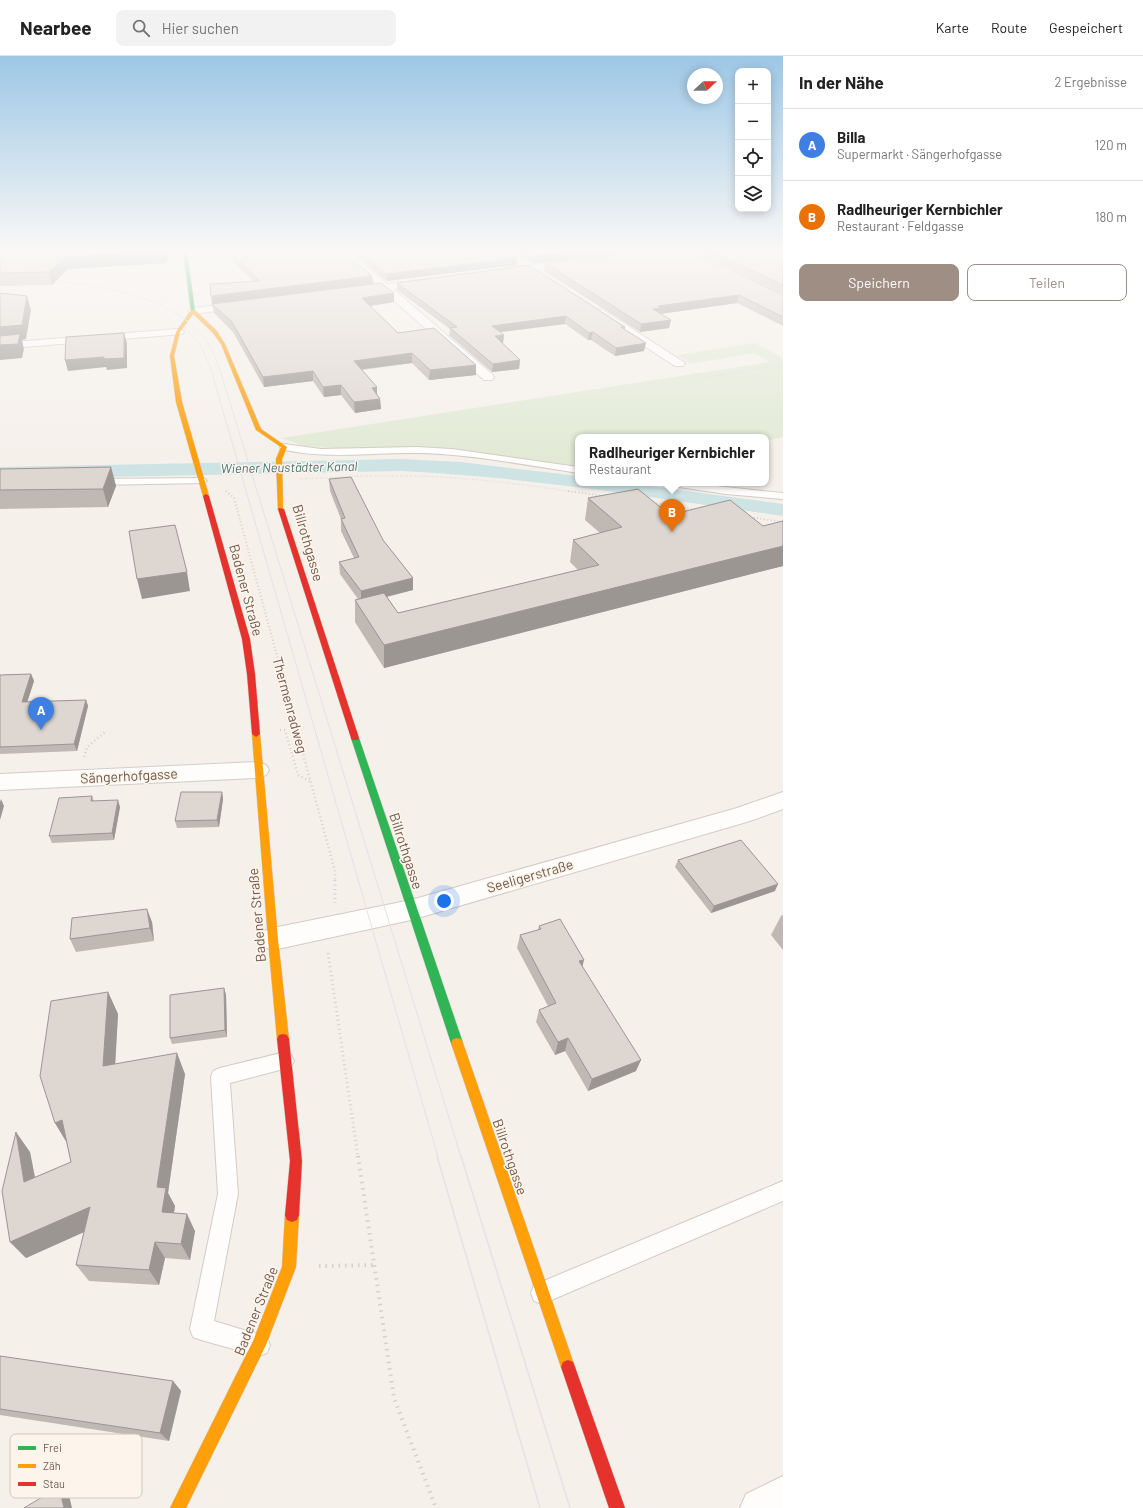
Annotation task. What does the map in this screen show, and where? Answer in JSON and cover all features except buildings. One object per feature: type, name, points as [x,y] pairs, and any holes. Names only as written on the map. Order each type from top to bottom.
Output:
[{"type":"street","name":"Badener Straße","points":[[178,1508],[259,1345],[289,1267],[296,1161],[273,940],[251,674],[246,639],[179,402],[172,356],[178,332],[187,319]]},
{"type":"street","points":[[201,319],[223,344],[259,430],[284,447]]},
{"type":"street","points":[[421,319],[488,377]]},
{"type":"street","points":[[610,319],[679,363]]},
{"type":"street","points":[[0,346],[178,332]]},
{"type":"street","name":"Billrothgasse","points":[[284,447],[279,459],[281,512],[411,910],[617,1508]]},
{"type":"street","name":"Sängerhofgasse","points":[[0,782],[258,770]]},
{"type":"street","name":"Seeligerstraße","points":[[273,940],[331,926],[411,910],[742,814],[783,800]]},
{"type":"street","points":[[760,1508],[783,1496]]},
{"type":"lane","points":[[284,447],[321,452],[417,450],[452,452],[575,470]]},
{"type":"lane","points":[[85,482],[201,480]]},
{"type":"lane","points":[[692,486],[726,491],[783,496]]},
{"type":"lane","points":[[259,1345],[201,1329],[228,1194],[220,1077],[285,1061]]},
{"type":"lane","points":[[542,1293],[783,1190]]},
{"type":"path","points":[[679,363],[703,378],[783,364]]},
{"type":"path","points":[[280,477],[413,476],[492,482],[607,497]]},
{"type":"path","name":"Thermenradweg","points":[[201,480],[222,487],[234,498],[335,871],[335,909],[327,946],[394,1398],[436,1508]]},
{"type":"path","points":[[653,503],[699,510]]},
{"type":"path","points":[[745,516],[783,522]]},
{"type":"path","points":[[77,778],[87,747],[104,732]]},
{"type":"path","points":[[289,1267],[374,1264]]},
{"type":"green space","points":[[755,343],[783,358],[783,437],[769,440],[769,434],[575,434],[575,466],[431,447],[348,449],[303,446],[282,438],[770,362],[754,353],[690,364],[677,355]]},
{"type":"waterway","name":"Wiener Neustädter Kanal","points":[[0,473],[401,465],[460,468],[575,482]]},
{"type":"waterway","name":"Wiener Neustädter Kanal","points":[[608,486],[783,510]]},
{"type":"tram line","points":[[183,319],[207,341],[213,352],[224,383],[461,1157]]},
{"type":"tram line","points":[[185,328],[200,345],[210,366],[438,1157]]},
{"type":"tram line","points":[[437,1156],[540,1508]]},
{"type":"tram line","points":[[461,1156],[570,1508]]},
{"type":"traffic: fast","points":[[355,738],[457,1043]]},
{"type":"traffic: slow","points":[[187,319],[178,332],[172,356],[179,402],[206,496]]},
{"type":"traffic: slow","points":[[201,319],[215,332],[223,344],[259,430],[284,447],[279,459],[281,509]]},
{"type":"traffic: slow","points":[[256,734],[283,1039]]},
{"type":"traffic: slow","points":[[457,1043],[568,1367]]},
{"type":"traffic: slow","points":[[178,1508],[259,1345],[289,1267],[292,1215]]},
{"type":"traffic: jam","points":[[206,496],[246,639],[251,674],[256,734]]},
{"type":"traffic: jam","points":[[281,509],[355,738]]},
{"type":"traffic: jam","points":[[283,1039],[296,1161],[292,1215]]},
{"type":"traffic: jam","points":[[568,1367],[617,1508]]},
{"type":"place","name":"Radlheuriger Kernbichler","points":[[672,532]]},
{"type":"place","name":"Billa","points":[[41,730]]}]
